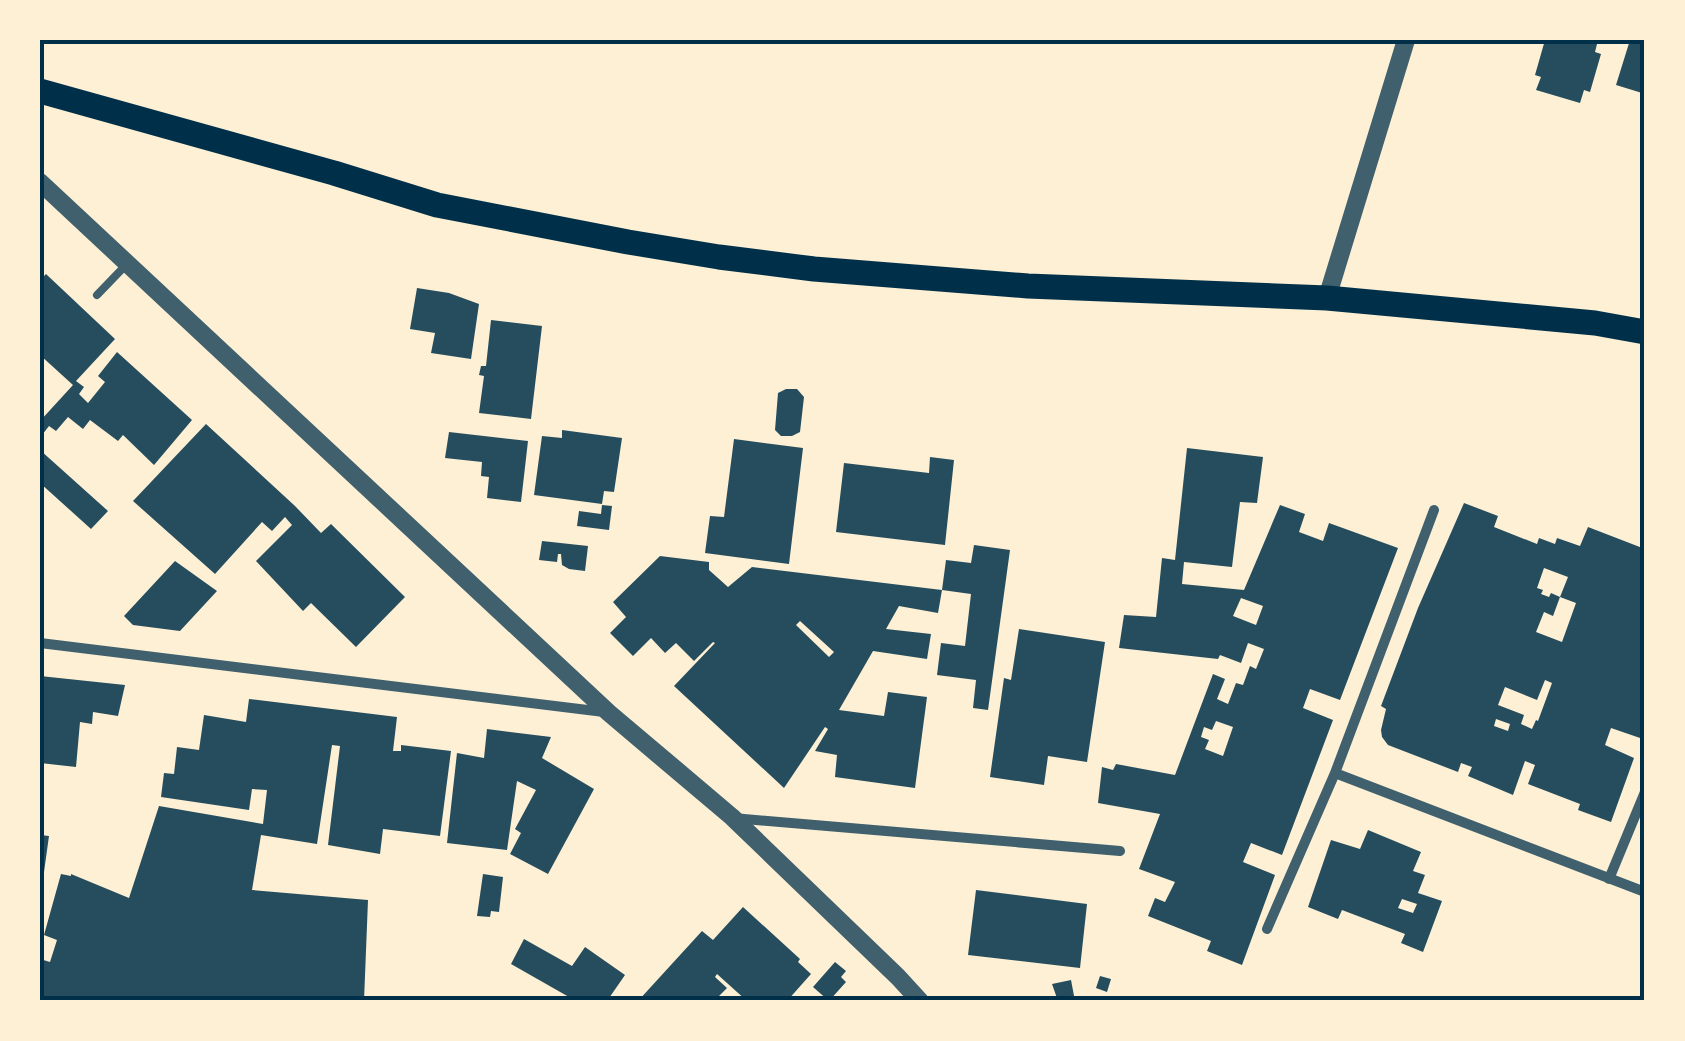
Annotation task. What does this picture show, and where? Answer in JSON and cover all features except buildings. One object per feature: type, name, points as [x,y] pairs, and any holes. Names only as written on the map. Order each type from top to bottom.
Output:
[{"type":"main road","points":[[40,91],[436,205],[718,257],[814,270],[1028,286],[1327,298],[1596,323],[1645,332]]},
{"type":"street","points":[[1327,298],[1406,40]]},
{"type":"street","points":[[40,182],[610,713],[732,818],[920,1001]]},
{"type":"street","points":[[1267,930],[1335,773],[1434,510]]},
{"type":"street","points":[[40,643],[610,713]]},
{"type":"street","points":[[1335,773],[1645,892]]},
{"type":"street","points":[[1609,878],[1645,792]]},
{"type":"street","points":[[732,818],[1120,851]]},
{"type":"lane","points":[[97,295],[128,263]]}]
